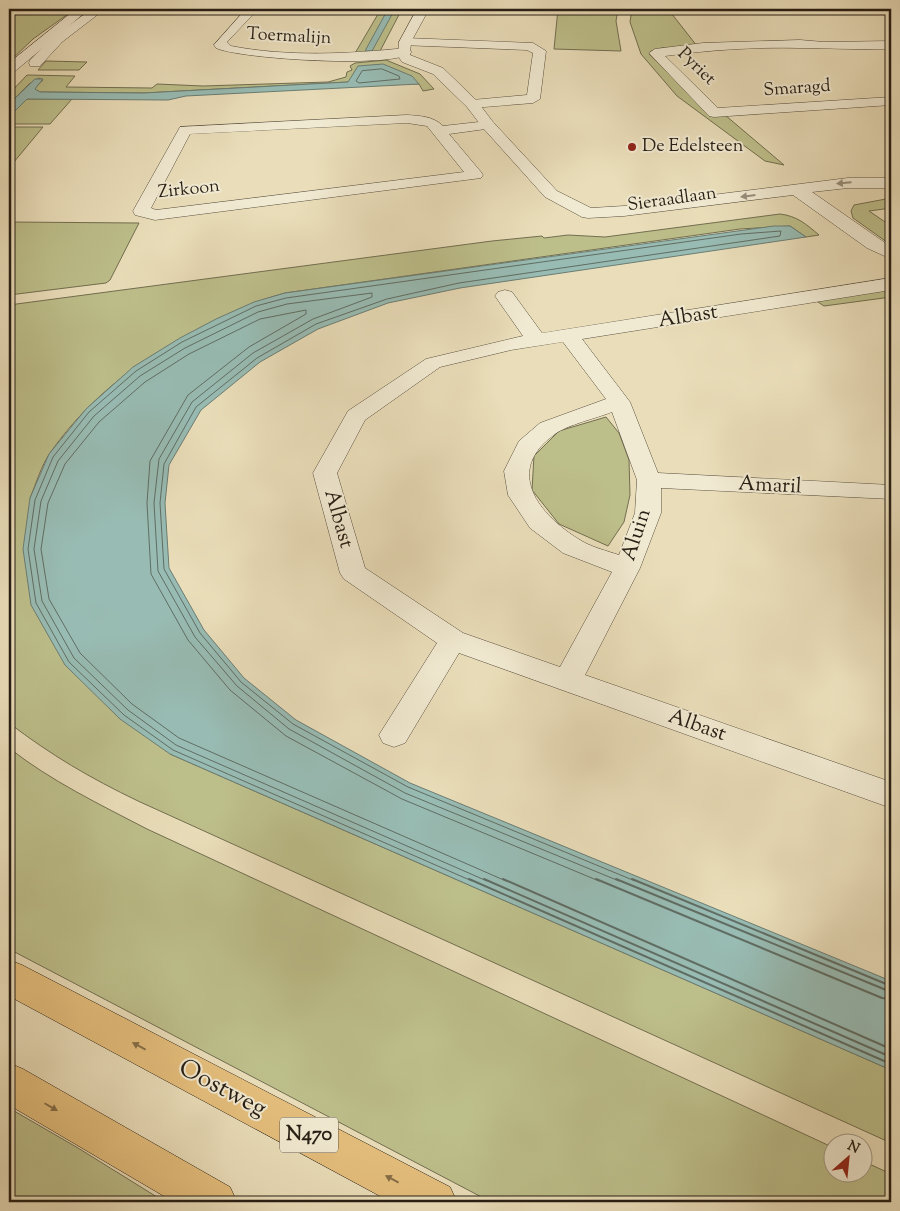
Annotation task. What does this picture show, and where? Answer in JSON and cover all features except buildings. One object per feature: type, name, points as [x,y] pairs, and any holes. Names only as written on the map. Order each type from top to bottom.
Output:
[{"type":"main road","name":"Oostweg","points":[[9,977],[434,1202]]},
{"type":"main road","points":[[9,1082],[214,1202]]},
{"type":"street","points":[[9,69],[83,9]]},
{"type":"street","points":[[34,63],[58,39],[99,9]]},
{"type":"street","name":"Toermalijn","points":[[252,9],[222,41],[220,45],[224,49],[243,52],[348,57],[405,47]]},
{"type":"street","points":[[423,9],[405,47],[529,46],[540,51],[533,99],[472,104]]},
{"type":"street","name":"Pyriet","points":[[709,106],[654,53],[703,47],[800,44],[824,46],[891,45]]},
{"type":"street","name":"Sieraadlaan","points":[[405,47],[404,56],[406,59],[438,71],[472,104],[488,126],[551,194],[557,209],[576,224],[595,228]]},
{"type":"street","name":"Smaragd","points":[[709,106],[714,113],[724,113],[891,101]]},
{"type":"street","name":"Zirkoon","points":[[422,120],[432,123],[441,131],[475,175],[155,215],[141,211],[186,130],[422,120]]},
{"type":"street","points":[[441,131],[488,126]]},
{"type":"street","name":"Sieraadlaan","points":[[551,194],[588,212],[624,211],[848,183],[891,184]]},
{"type":"street","name":"Sieraadlaan","points":[[622,228],[864,195],[891,184]]},
{"type":"street","points":[[796,189],[872,244],[891,254]]},
{"type":"street","name":"Albast","points":[[891,284],[511,344],[433,363],[356,416],[325,473],[353,573],[453,640],[891,795]]},
{"type":"street","points":[[505,296],[537,341]]},
{"type":"street","name":"Aluin","points":[[567,681],[627,568],[648,513],[649,480],[619,402],[570,336]]},
{"type":"street","points":[[619,402],[548,428],[527,446],[516,471],[520,495],[538,522],[572,547],[627,568]]},
{"type":"street","name":"Amaril","points":[[649,480],[891,492]]},
{"type":"street","points":[[394,735],[453,640]]},
{"type":"green space","points":[[9,9],[75,9],[33,39],[9,62]]},
{"type":"green space","points":[[381,9],[402,9],[379,53],[354,55]]},
{"type":"green space","points":[[558,9],[618,9],[616,21],[621,51],[554,49]]},
{"type":"green space","points":[[632,9],[668,9],[697,46],[662,48],[651,51],[649,54],[713,115],[725,115],[784,165],[765,161],[677,96],[641,54],[630,22]]},
{"type":"green space","points":[[386,60],[420,74],[434,89],[423,91],[419,84],[348,82],[144,93],[40,92],[34,89],[43,80],[39,78],[29,84],[9,104],[9,94],[27,75],[75,76],[66,87],[152,88],[157,84],[203,86],[328,82],[346,77],[347,72],[352,70],[350,66],[355,63]]},
{"type":"green space","points":[[46,61],[87,62],[79,70],[38,70]]},
{"type":"green space","points":[[27,99],[72,99],[50,124],[9,124],[9,117]]},
{"type":"green space","points":[[9,127],[43,127],[9,168]]},
{"type":"green space","points":[[891,198],[891,208],[869,211],[891,226],[891,245],[853,218],[851,211],[854,205]]},
{"type":"green space","points":[[780,214],[796,219],[819,235],[806,237],[790,226],[740,229],[285,293],[238,310],[187,335],[143,362],[102,394],[66,432],[50,453],[41,469],[30,498],[170,754],[891,1070],[891,1143],[138,801],[71,765],[9,723],[9,305],[492,241],[568,235],[605,237]]},
{"type":"green space","points":[[9,222],[139,223],[110,280],[106,283],[9,295]]},
{"type":"green space","points":[[891,291],[891,297],[824,306],[815,300]]},
{"type":"green space","points":[[606,417],[619,433],[629,460],[630,495],[624,522],[608,546],[559,524],[532,490],[534,456],[559,431]]},
{"type":"green space","points":[[9,748],[58,782],[147,829],[822,1142],[822,1184],[872,1184],[872,1165],[891,1174],[891,1202],[491,1202],[9,949]]},
{"type":"green space","points":[[9,1108],[78,1148],[165,1202],[9,1202]]},
{"type":"water","points":[[388,9],[395,9],[372,51],[365,51]]},
{"type":"water","points":[[383,64],[412,76],[419,84],[186,96],[168,100],[27,99],[9,117],[9,104],[35,79],[43,79],[35,89],[40,92],[144,93],[348,82],[358,66]]},
{"type":"water","points":[[774,226],[790,226],[806,237],[460,288],[388,303],[318,329],[260,362],[201,410],[169,465],[165,503],[169,568],[204,630],[244,678],[296,720],[410,783],[891,981],[891,1070],[170,754],[120,719],[65,665],[31,605],[23,549],[30,498],[49,454],[86,409],[133,367],[180,338],[254,302],[285,293]]},
{"type":"place","name":"De Edelsteen","points":[[632,147]]}]
